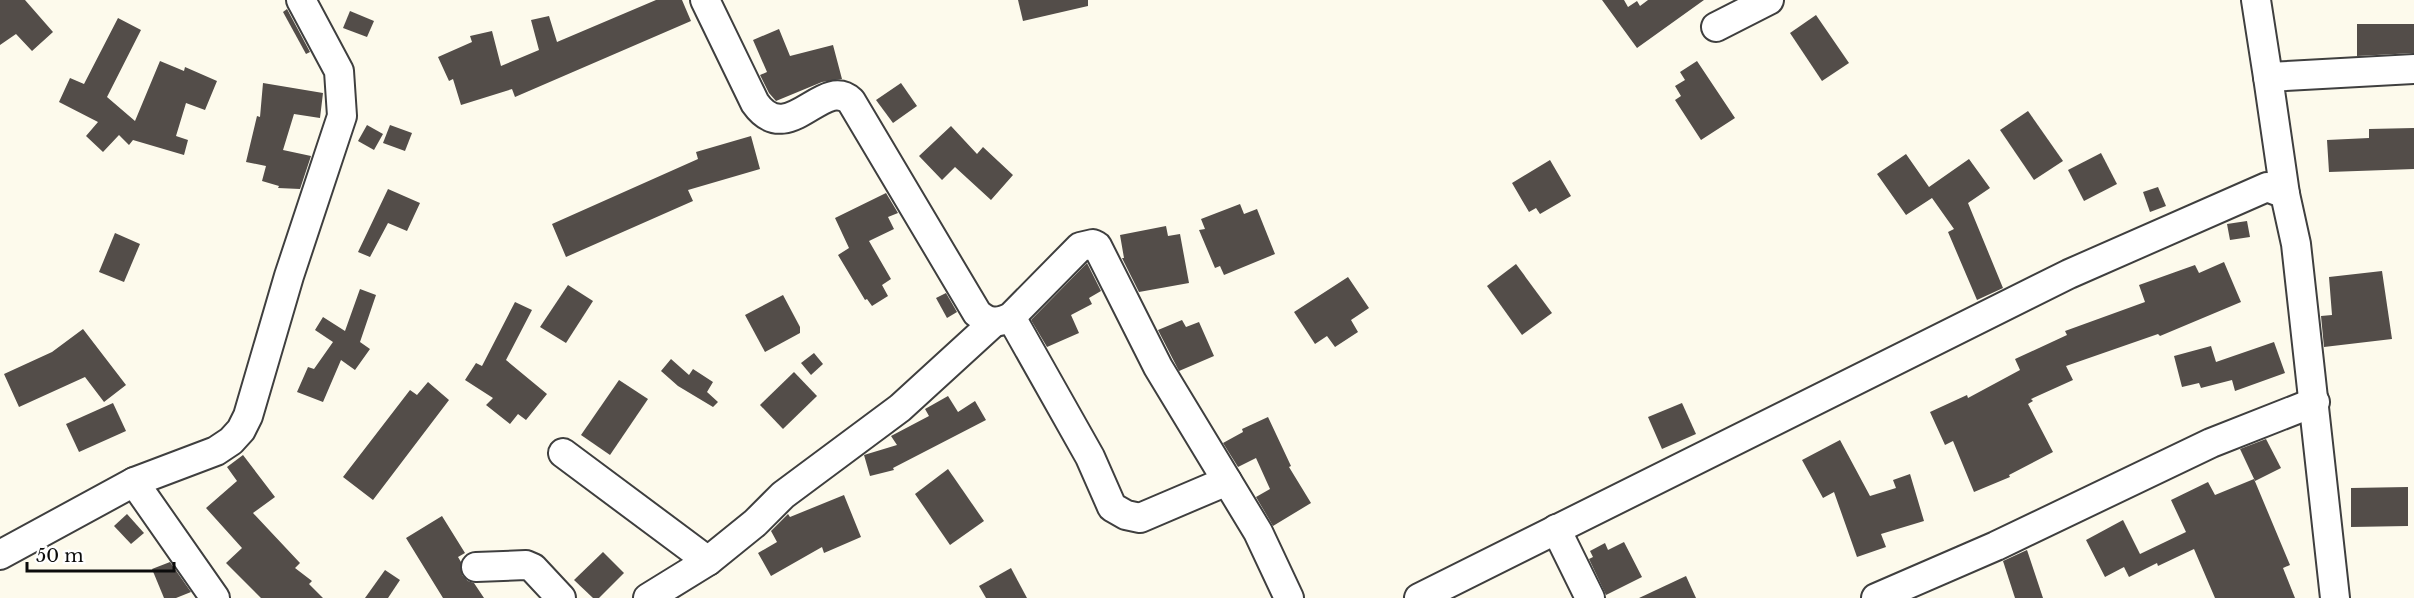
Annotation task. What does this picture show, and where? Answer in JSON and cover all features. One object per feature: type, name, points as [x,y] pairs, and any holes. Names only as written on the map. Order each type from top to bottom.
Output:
[{"type":"street","points":[[0,555],[134,482],[216,451],[231,441],[241,430],[248,416],[289,276],[342,116],[339,71],[301,0]]},
{"type":"street","points":[[705,0],[761,112],[770,118],[779,120],[834,97],[847,98],[851,101],[977,313],[984,319],[1002,320]]},
{"type":"street","points":[[1716,27],[1768,0]]},
{"type":"street","points":[[2256,0],[2285,194],[2296,244],[2335,598]]},
{"type":"street","points":[[2268,77],[2414,69]]},
{"type":"street","points":[[1419,598],[2069,274],[2258,189],[2267,187],[2285,194]]},
{"type":"street","points":[[648,598],[708,561],[755,523],[783,495],[900,408],[1002,320],[1080,247],[1087,244],[1097,246],[1158,367],[1258,532],[1289,598]]},
{"type":"street","points":[[1002,320],[1090,457],[1112,507],[1126,515],[1140,518],[1227,481]]},
{"type":"street","points":[[1876,598],[1996,546],[2211,443],[2315,402]]},
{"type":"street","points":[[563,453],[708,561]]},
{"type":"street","points":[[134,482],[215,598]]},
{"type":"street","points":[[1556,529],[1590,598]]},
{"type":"street","points":[[476,567],[526,565],[533,568],[561,598]]},
{"type":"building","points":[[0,0],[25,0],[53,32],[32,51],[16,34],[0,45]]},
{"type":"building","points":[[656,0],[682,0],[691,21],[515,97],[512,89],[461,105],[453,79],[449,81],[438,57],[472,42],[470,36],[492,31],[501,66],[539,50],[531,20],[549,16],[557,42]]},
{"type":"building","points":[[1018,0],[1088,0],[1088,6],[1023,21]]},
{"type":"building","points":[[1602,0],[1624,0],[1628,7],[1637,1],[1640,6],[1648,0],[1704,0],[1637,48]]},
{"type":"building","points":[[287,9],[310,52],[306,54],[283,12]]},
{"type":"building","points":[[350,11],[374,21],[367,37],[343,28]]},
{"type":"building","points":[[1816,15],[1849,63],[1822,81],[1790,33]]},
{"type":"building","points":[[118,18],[141,30],[107,97],[135,121],[160,61],[184,71],[185,67],[217,81],[205,110],[186,103],[176,136],[188,140],[184,155],[133,140],[129,145],[119,135],[103,152],[86,136],[98,122],[59,102],[70,78],[84,84]]},
{"type":"building","points":[[2357,24],[2414,24],[2414,53],[2357,56]]},
{"type":"building","points":[[779,29],[790,56],[833,45],[842,79],[822,82],[776,101],[760,75],[767,72],[753,40]]},
{"type":"building","points":[[1697,61],[1735,118],[1701,140],[1675,100],[1681,96],[1675,86],[1685,80],[1680,72]]},
{"type":"building","points":[[263,83],[323,93],[320,118],[294,114],[283,150],[311,156],[300,189],[278,188],[279,186],[262,181],[266,166],[246,162],[257,116],[260,117]]},
{"type":"building","points":[[901,83],[917,106],[893,123],[876,100]]},
{"type":"building","points":[[2028,111],[2063,161],[2034,180],[2000,130]]},
{"type":"building","points":[[367,125],[383,134],[374,150],[358,141]]},
{"type":"building","points":[[390,125],[412,133],[405,151],[383,143]]},
{"type":"building","points":[[951,126],[977,154],[983,147],[1013,175],[991,200],[955,167],[942,180],[919,156]]},
{"type":"building","points":[[2414,128],[2414,169],[2329,172],[2327,140],[2369,138],[2369,129]]},
{"type":"building","points":[[751,136],[760,169],[688,190],[693,201],[566,257],[552,224],[698,159],[696,152]]},
{"type":"building","points":[[2101,153],[2117,184],[2084,201],[2068,170]]},
{"type":"building","points":[[1906,154],[1929,187],[1969,159],[1990,188],[1968,203],[2003,288],[1977,300],[1948,232],[1954,229],[1932,198],[1906,215],[1877,174]]},
{"type":"building","points":[[1550,160],[1571,196],[1540,214],[1536,208],[1529,212],[1512,183]]},
{"type":"building","points":[[2158,187],[2166,206],[2150,212],[2143,192]]},
{"type":"building","points":[[388,189],[420,203],[407,231],[388,223],[370,257],[358,252]]},
{"type":"building","points":[[886,193],[898,213],[888,217],[894,229],[869,241],[891,279],[882,285],[888,296],[872,306],[867,299],[865,300],[838,255],[849,248],[835,218]]},
{"type":"building","points":[[1240,204],[1244,214],[1257,209],[1275,254],[1224,275],[1220,266],[1215,268],[1199,230],[1205,229],[1201,219]]},
{"type":"building","points":[[2247,221],[2250,237],[2230,240],[2227,224]]},
{"type":"building","points":[[1166,226],[1168,236],[1180,234],[1189,283],[1139,292],[1122,258],[1124,258],[1120,235]]},
{"type":"building","points":[[115,233],[140,244],[124,282],[99,272]]},
{"type":"building","points":[[2224,262],[2241,302],[2160,336],[2158,334],[2066,366],[2073,380],[2031,399],[2033,401],[2028,404],[2053,452],[2009,475],[2010,477],[1974,492],[1953,441],[1945,445],[1930,412],[1967,395],[1968,398],[2020,370],[2015,359],[2067,335],[2065,331],[2145,302],[2139,285],[2195,265],[2199,273]]},
{"type":"building","points":[[1087,263],[1101,291],[1089,298],[1092,304],[1071,315],[1079,333],[1047,347],[1031,320]]},
{"type":"building","points":[[1516,264],[1552,313],[1522,335],[1487,286]]},
{"type":"building","points":[[2382,271],[2392,339],[2324,347],[2321,316],[2332,315],[2329,277]]},
{"type":"building","points":[[1348,277],[1369,308],[1351,320],[1358,332],[1335,347],[1327,336],[1315,344],[1294,312]]},
{"type":"building","points":[[568,285],[593,301],[566,343],[540,327]]},
{"type":"building","points":[[360,289],[376,295],[360,342],[370,349],[355,370],[341,360],[323,402],[297,392],[308,367],[314,369],[333,342],[315,330],[323,317],[345,331]]},
{"type":"building","points":[[946,293],[957,312],[947,318],[936,298]]},
{"type":"building","points":[[783,295],[800,327],[800,333],[765,352],[745,315]]},
{"type":"building","points":[[515,302],[532,310],[506,360],[547,394],[526,420],[518,414],[510,424],[486,405],[493,398],[465,380],[476,363],[482,366]]},
{"type":"building","points":[[1182,320],[1186,327],[1199,322],[1214,356],[1179,371],[1158,330]]},
{"type":"building","points":[[83,329],[126,385],[104,402],[85,377],[19,407],[4,374],[52,352]]},
{"type":"building","points":[[2274,342],[2285,373],[2235,391],[2232,380],[2201,388],[2199,383],[2182,387],[2174,356],[2211,346],[2216,362]]},
{"type":"building","points":[[814,353],[823,364],[811,375],[801,363]]},
{"type":"building","points":[[671,359],[689,375],[693,369],[713,382],[707,392],[718,402],[713,407],[678,386],[661,371]]},
{"type":"building","points":[[794,372],[817,396],[783,429],[760,405]]},
{"type":"building","points":[[619,380],[648,399],[610,455],[581,435]]},
{"type":"building","points":[[428,382],[449,400],[373,500],[343,477],[410,390],[417,395]]},
{"type":"building","points":[[948,396],[958,412],[975,401],[986,420],[893,468],[894,470],[870,476],[864,455],[897,445],[891,436],[929,416],[925,409]]},
{"type":"building","points":[[113,403],[126,431],[79,452],[66,424]]},
{"type":"building","points":[[1682,403],[1696,434],[1662,449],[1648,417]]},
{"type":"building","points":[[1268,417],[1291,466],[1289,467],[1311,503],[1273,526],[1256,497],[1270,489],[1256,458],[1238,467],[1223,443],[1243,432],[1242,429]]},
{"type":"building","points":[[2266,439],[2281,468],[2255,481],[2240,449]]},
{"type":"building","points":[[1840,440],[1870,496],[1896,488],[1893,480],[1910,474],[1924,521],[1881,534],[1886,547],[1857,557],[1834,492],[1823,498],[1802,460]]},
{"type":"building","points":[[243,455],[275,497],[253,513],[300,563],[295,568],[312,581],[309,584],[323,598],[261,598],[226,563],[242,548],[206,508],[237,481],[227,467]]},
{"type":"building","points":[[948,469],[984,521],[950,545],[915,494]]},
{"type":"building","points":[[2254,479],[2290,565],[2283,568],[2295,598],[2215,598],[2194,549],[2129,577],[2124,567],[2105,577],[2086,540],[2123,520],[2140,554],[2186,532],[2171,500],[2208,482],[2215,495]]},
{"type":"building","points":[[2408,487],[2408,526],[2351,527],[2351,488]]},
{"type":"building","points":[[844,495],[861,537],[824,553],[822,547],[771,576],[758,553],[777,542],[771,531],[788,514],[790,517]]},
{"type":"building","points":[[127,514],[144,533],[131,544],[114,526]]},
{"type":"building","points":[[442,516],[465,553],[458,557],[461,562],[462,575],[474,583],[484,598],[443,598],[406,538]]},
{"type":"building","points":[[1624,542],[1642,577],[1606,595],[1589,559],[1593,557],[1590,551],[1605,543],[1608,550]]},
{"type":"building","points":[[2027,550],[2043,598],[2015,598],[2003,561]]},
{"type":"building","points":[[603,552],[624,573],[599,598],[593,598],[574,580]]},
{"type":"building","points":[[170,562],[191,592],[176,598],[164,598],[152,569]]},
{"type":"building","points":[[1011,568],[1027,598],[986,598],[979,586]]},
{"type":"building","points":[[385,570],[400,580],[388,598],[365,598]]},
{"type":"building","points":[[1686,576],[1696,598],[1639,598]]}]
